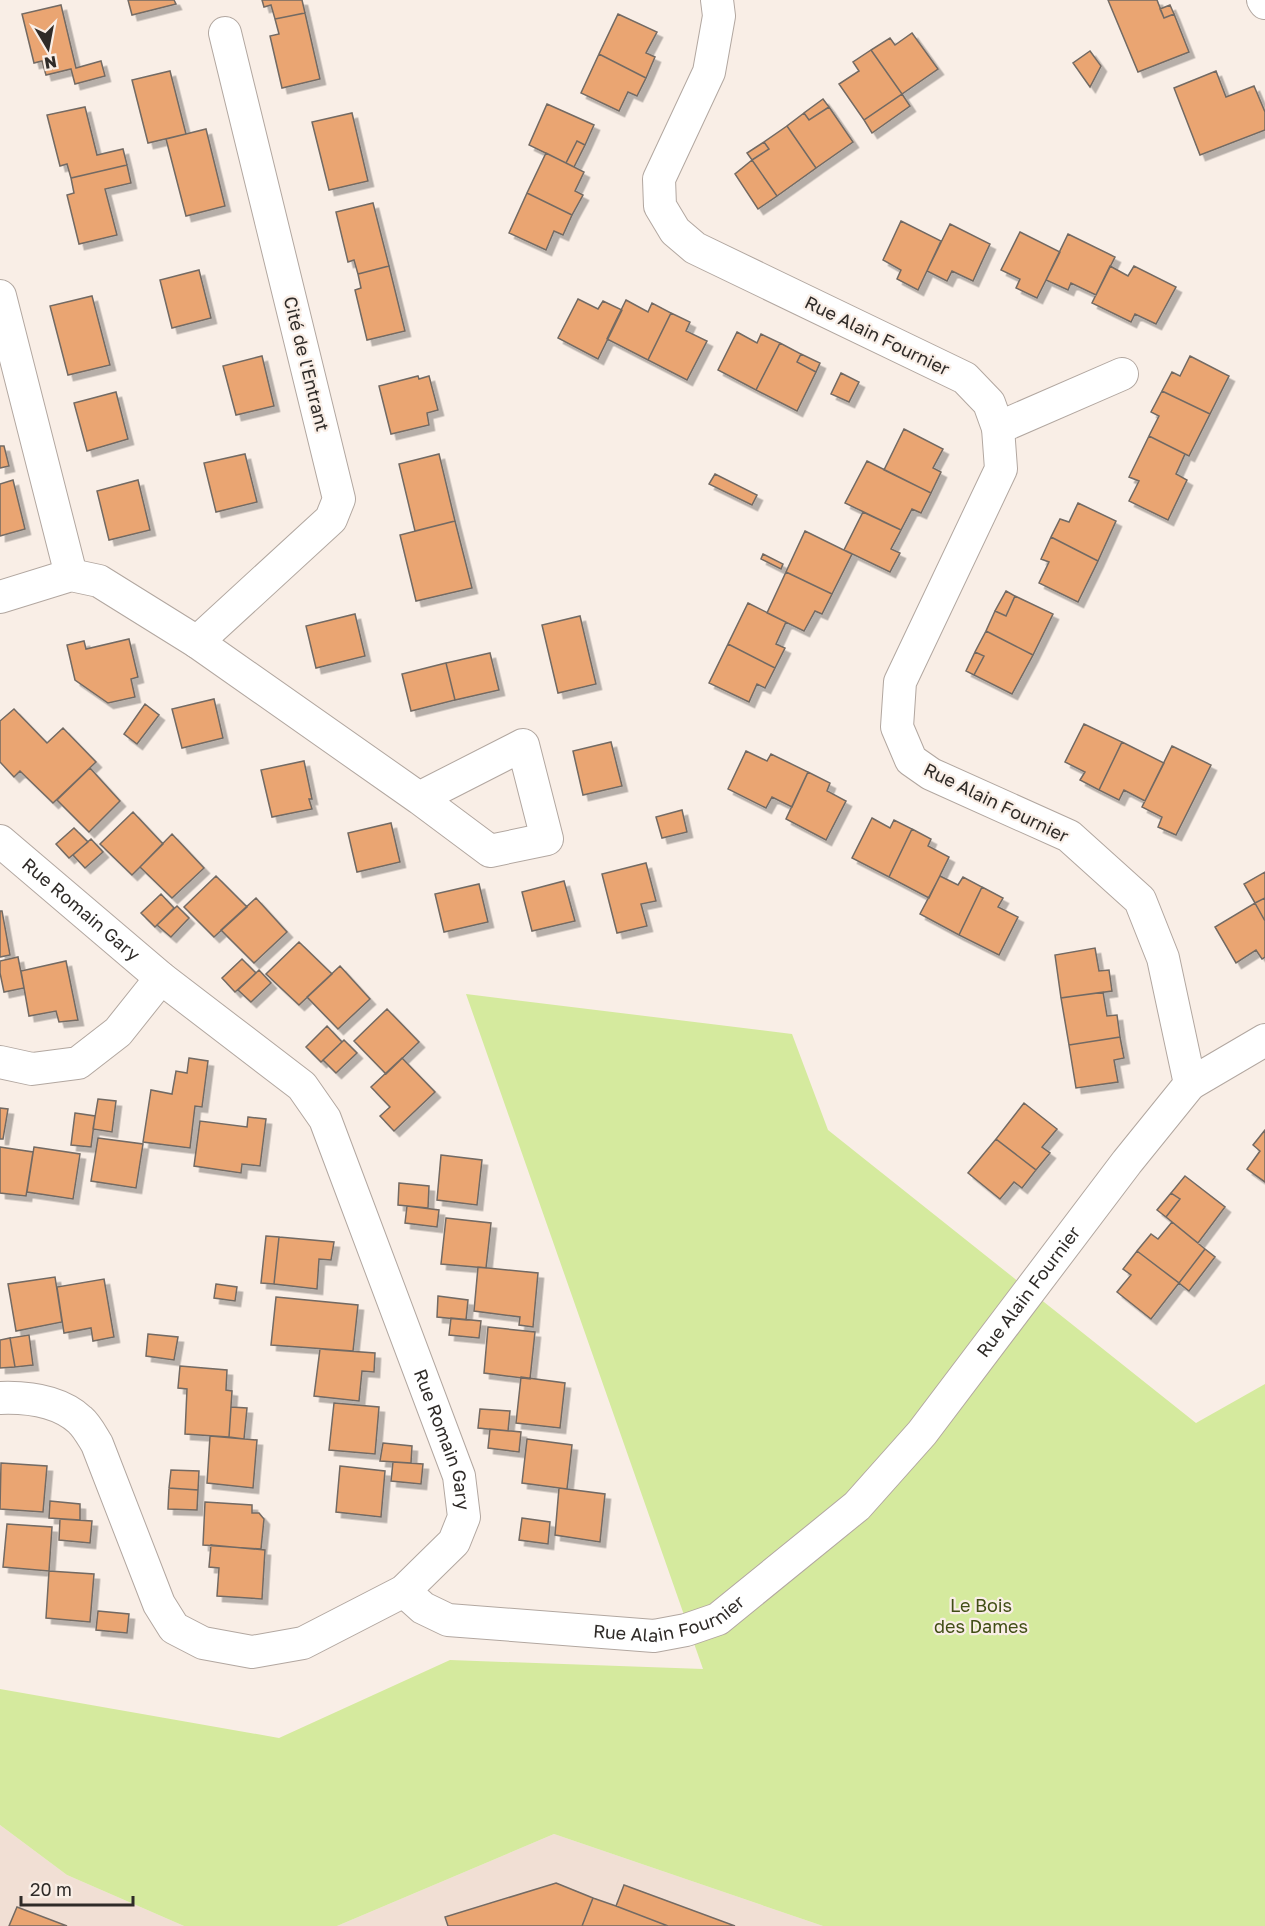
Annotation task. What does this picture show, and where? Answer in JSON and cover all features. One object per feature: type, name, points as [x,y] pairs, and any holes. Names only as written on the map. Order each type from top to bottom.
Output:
[{"type":"street","name":"Rue Alain Fournier","points":[[404,1591],[423,1608],[448,1620],[654,1636],[686,1630],[718,1619],[857,1506],[922,1433],[1120,1171],[1190,1084],[1163,958],[1140,900],[1069,836],[931,774],[911,760],[897,728],[900,682],[1001,469],[998,428],[989,403],[965,378],[695,248],[675,231],[660,206],[659,179],[709,72],[719,16],[717,0]]},
{"type":"street","name":"Cité de l'Entrant","points":[[197,642],[331,519],[339,499],[225,33]]},
{"type":"street","points":[[0,296],[71,575]]},
{"type":"street","points":[[998,428],[1122,374]]},
{"type":"street","points":[[0,597],[71,575],[99,581],[197,642],[419,798]]},
{"type":"street","name":"Rue Romain Gary","points":[[0,842],[161,978],[302,1086],[325,1119],[459,1476],[464,1517],[454,1542],[404,1591],[303,1642],[252,1652],[203,1643],[174,1629],[159,1604],[97,1444],[81,1421],[59,1407],[20,1397],[0,1398]]},
{"type":"street","points":[[0,1062],[32,1069],[78,1063],[118,1032],[161,978]]},
{"type":"street","points":[[1190,1084],[1265,1040]]},
{"type":"shaded area","points":[[0,1825],[67,1875],[184,1926],[0,1926]]},
{"type":"shaded area","points":[[554,1834],[823,1926],[337,1926]]},
{"type":"green space","name":"Le Bois des Dames","points":[[466,994],[792,1034],[828,1130],[1196,1423],[1265,1384],[1265,1926],[823,1926],[554,1834],[337,1926],[184,1926],[67,1875],[0,1825],[0,1689],[279,1738],[450,1660],[703,1669]]},
{"type":"building","points":[[128,0],[174,0],[176,4],[132,15]]},
{"type":"building","points":[[262,0],[302,0],[305,13],[275,19],[271,5],[264,7]]},
{"type":"building","points":[[1108,0],[1157,0],[1164,18],[1174,14],[1189,52],[1138,72]]},
{"type":"building","points":[[61,5],[76,68],[101,61],[105,76],[75,84],[71,69],[46,75],[42,61],[34,63],[22,14]]},
{"type":"building","points":[[1170,5],[1174,14],[1164,18],[1160,9]]},
{"type":"building","points":[[305,13],[320,79],[282,88],[270,36],[279,34],[275,19]]},
{"type":"building","points":[[618,14],[657,32],[646,53],[655,57],[646,78],[599,54]]},
{"type":"building","points":[[912,33],[938,69],[902,94],[871,50],[890,38],[895,45]]},
{"type":"building","points":[[871,50],[902,94],[864,120],[839,84],[859,71],[853,62]]},
{"type":"building","points":[[1090,51],[1101,66],[1090,87],[1073,63]]},
{"type":"building","points":[[599,54],[646,78],[637,96],[628,92],[619,111],[581,93]]},
{"type":"building","points":[[170,71],[186,134],[148,143],[132,80]]},
{"type":"building","points":[[1216,71],[1226,97],[1254,86],[1265,112],[1265,130],[1200,155],[1174,88]]},
{"type":"building","points":[[902,94],[910,106],[872,133],[864,120]]},
{"type":"building","points":[[823,99],[829,107],[809,120],[804,113]]},
{"type":"building","points":[[547,104],[594,125],[585,145],[577,141],[566,163],[529,145]]},
{"type":"building","points":[[85,107],[97,155],[123,149],[127,165],[71,178],[67,164],[60,166],[47,115]]},
{"type":"building","points":[[829,107],[853,142],[816,168],[787,126],[804,113],[809,120]]},
{"type":"building","points":[[352,113],[368,181],[329,190],[312,122]]},
{"type":"building","points":[[787,126],[816,168],[777,196],[752,160],[769,149],[764,142]]},
{"type":"building","points":[[206,129],[225,206],[186,216],[166,139]]},
{"type":"building","points":[[577,141],[585,145],[574,167],[566,163]]},
{"type":"building","points":[[764,142],[769,149],[752,160],[747,153]]},
{"type":"building","points":[[546,153],[584,172],[575,191],[583,195],[572,215],[527,193]]},
{"type":"building","points":[[752,160],[777,196],[758,209],[735,174]]},
{"type":"building","points":[[127,165],[131,183],[105,189],[117,235],[79,244],[67,195],[74,193],[71,178]]},
{"type":"building","points":[[527,193],[572,215],[563,235],[554,231],[546,250],[509,233]]},
{"type":"building","points":[[373,203],[389,266],[358,274],[354,260],[348,262],[336,212]]},
{"type":"building","points":[[901,221],[941,241],[918,290],[897,279],[901,270],[883,260]]},
{"type":"building","points":[[950,224],[990,244],[973,281],[952,271],[947,281],[927,271]]},
{"type":"building","points":[[1020,232],[1060,252],[1037,298],[1016,288],[1020,279],[1001,270]]},
{"type":"building","points":[[1068,234],[1115,257],[1096,295],[1071,283],[1068,290],[1046,280]]},
{"type":"building","points":[[389,266],[405,331],[367,340],[355,290],[361,288],[358,274]]},
{"type":"building","points":[[1110,266],[1128,276],[1134,266],[1176,287],[1156,324],[1135,314],[1131,322],[1092,303]]},
{"type":"building","points":[[199,270],[211,318],[172,328],[160,280]]},
{"type":"building","points":[[92,296],[110,365],[68,375],[50,306]]},
{"type":"building","points":[[578,299],[598,309],[603,301],[622,310],[598,359],[558,338]]},
{"type":"building","points":[[626,300],[648,312],[652,303],[671,313],[648,360],[607,339]]},
{"type":"building","points":[[671,313],[690,322],[686,331],[707,341],[687,380],[648,360]]},
{"type":"building","points":[[737,332],[757,343],[761,334],[780,343],[756,390],[718,370]]},
{"type":"building","points":[[780,343],[801,354],[797,362],[816,372],[797,411],[756,390]]},
{"type":"building","points":[[801,354],[820,363],[816,372],[797,362]]},
{"type":"building","points":[[262,356],[274,406],[236,415],[223,366]]},
{"type":"building","points":[[1190,356],[1229,376],[1210,414],[1162,391],[1172,372],[1180,376]]},
{"type":"building","points":[[841,373],[859,382],[849,402],[831,394]]},
{"type":"building","points":[[418,376],[419,379],[429,376],[438,410],[427,413],[429,425],[391,434],[379,386]]},
{"type":"building","points":[[1162,391],[1210,414],[1189,456],[1149,436],[1159,416],[1151,412]]},
{"type":"building","points":[[116,392],[128,439],[87,451],[74,403]]},
{"type":"building","points":[[904,429],[943,449],[933,468],[941,472],[931,493],[884,470]]},
{"type":"building","points":[[1149,436],[1185,454],[1176,474],[1187,480],[1168,520],[1129,501],[1139,481],[1129,477]]},
{"type":"building","points":[[0,446],[4,446],[9,466],[0,468]]},
{"type":"building","points":[[245,454],[257,502],[216,512],[204,463]]},
{"type":"building","points":[[439,454],[455,521],[415,531],[399,464]]},
{"type":"building","points":[[867,461],[931,493],[921,513],[912,509],[901,530],[845,503]]},
{"type":"building","points":[[715,474],[757,495],[752,505],[709,484]]},
{"type":"building","points":[[13,480],[25,529],[0,536],[0,484]]},
{"type":"building","points":[[138,480],[150,530],[109,540],[97,491]]},
{"type":"building","points":[[1078,503],[1116,521],[1098,561],[1051,537],[1060,519],[1069,522]]},
{"type":"building","points":[[863,512],[901,530],[891,549],[900,553],[890,572],[844,550]]},
{"type":"building","points":[[455,521],[472,588],[416,601],[400,535]]},
{"type":"building","points":[[805,531],[852,554],[832,594],[786,572]]},
{"type":"building","points":[[1051,537],[1098,561],[1078,602],[1039,583],[1049,562],[1041,559]]},
{"type":"building","points":[[763,554],[783,564],[781,569],[761,559]]},
{"type":"building","points":[[786,572],[832,594],[822,614],[815,611],[804,631],[767,613]]},
{"type":"building","points":[[1006,591],[1015,596],[1006,616],[995,611]]},
{"type":"building","points":[[1015,596],[1053,614],[1033,655],[986,631],[995,611],[1006,616]]},
{"type":"building","points":[[748,603],[786,622],[776,644],[785,648],[775,668],[728,644]]},
{"type":"building","points":[[355,614],[365,656],[316,668],[306,626]]},
{"type":"building","points":[[580,616],[596,684],[558,693],[542,625]]},
{"type":"building","points":[[986,631],[1033,655],[1012,694],[974,675],[984,656],[975,652]]},
{"type":"building","points":[[129,639],[138,677],[131,679],[135,697],[108,703],[75,680],[67,645],[84,641],[86,649]]},
{"type":"building","points":[[728,644],[775,668],[765,688],[757,684],[749,702],[709,683]]},
{"type":"building","points":[[975,652],[984,656],[974,675],[966,671]]},
{"type":"building","points":[[490,653],[499,690],[455,700],[446,663]]},
{"type":"building","points":[[446,663],[455,700],[411,711],[402,674]]},
{"type":"building","points":[[214,699],[223,738],[182,748],[172,709]]},
{"type":"building","points":[[145,704],[159,715],[137,744],[124,734]]},
{"type":"building","points":[[14,709],[47,743],[63,728],[96,762],[53,803],[20,771],[14,777],[0,762],[0,721]]},
{"type":"building","points":[[1084,724],[1122,742],[1099,790],[1080,780],[1085,772],[1065,762]]},
{"type":"building","points":[[611,742],[622,786],[583,795],[573,751]]},
{"type":"building","points":[[1122,742],[1164,763],[1145,801],[1124,790],[1119,800],[1099,790]]},
{"type":"building","points":[[1172,746],[1211,765],[1176,835],[1158,827],[1162,817],[1142,807]]},
{"type":"building","points":[[746,751],[767,761],[771,754],[808,772],[792,807],[772,797],[766,808],[728,789]]},
{"type":"building","points":[[304,761],[312,809],[272,817],[261,770]]},
{"type":"building","points":[[90,768],[120,801],[89,832],[57,800]]},
{"type":"building","points":[[808,772],[830,783],[827,791],[846,801],[826,840],[786,819]]},
{"type":"building","points":[[682,810],[687,832],[662,838],[656,817]]},
{"type":"building","points":[[133,812],[163,844],[132,875],[100,844]]},
{"type":"building","points":[[872,818],[890,828],[894,820],[912,829],[889,877],[852,858]]},
{"type":"building","points":[[391,823],[400,862],[357,872],[348,833]]},
{"type":"building","points":[[74,828],[88,842],[69,858],[56,844]]},
{"type":"building","points":[[912,829],[931,839],[928,846],[949,857],[929,898],[889,877]]},
{"type":"building","points":[[172,834],[204,868],[172,898],[140,867]]},
{"type":"building","points":[[91,839],[103,852],[85,868],[73,855]]},
{"type":"building","points":[[646,863],[656,901],[641,904],[647,926],[617,933],[602,874]]},
{"type":"building","points":[[1265,872],[1265,898],[1255,903],[1244,884]]},
{"type":"building","points":[[216,876],[247,907],[214,937],[184,907]]},
{"type":"building","points":[[940,876],[958,885],[963,877],[982,887],[959,935],[920,914]]},
{"type":"building","points":[[564,881],[575,921],[532,931],[522,892]]},
{"type":"building","points":[[479,884],[488,922],[444,932],[435,894]]},
{"type":"building","points":[[982,887],[1003,898],[998,907],[1018,917],[999,955],[959,935]]},
{"type":"building","points":[[161,894],[174,908],[155,927],[141,913]]},
{"type":"building","points":[[256,898],[287,932],[254,963],[221,930]]},
{"type":"building","points":[[1265,898],[1265,921],[1255,903]]},
{"type":"building","points":[[1255,903],[1265,921],[1265,957],[1262,959],[1256,950],[1236,963],[1215,927]]},
{"type":"building","points":[[177,906],[189,918],[171,937],[157,925]]},
{"type":"building","points":[[0,911],[2,911],[10,955],[0,957]]},
{"type":"building","points":[[299,942],[332,974],[299,1005],[266,974]]},
{"type":"building","points":[[1095,948],[1099,971],[1109,970],[1112,991],[1061,998],[1055,955]]},
{"type":"building","points":[[18,957],[24,988],[4,992],[0,961]]},
{"type":"building","points":[[242,959],[256,973],[235,992],[222,978]]},
{"type":"building","points":[[66,961],[78,1020],[59,1022],[56,1011],[29,1016],[21,971]]},
{"type":"building","points":[[340,966],[370,999],[338,1029],[307,997]]},
{"type":"building","points":[[259,970],[271,983],[251,1002],[238,990]]},
{"type":"building","points":[[1103,992],[1107,1016],[1117,1015],[1120,1037],[1069,1045],[1061,998]]},
{"type":"building","points":[[387,1009],[419,1042],[386,1074],[354,1041]]},
{"type":"building","points":[[327,1026],[342,1042],[321,1062],[306,1047]]},
{"type":"building","points":[[1120,1037],[1124,1058],[1114,1060],[1118,1082],[1076,1088],[1069,1045]]},
{"type":"building","points":[[344,1040],[357,1053],[336,1073],[323,1060]]},
{"type":"building","points":[[189,1058],[208,1061],[202,1107],[195,1106],[190,1148],[143,1142],[151,1090],[172,1094],[176,1071],[187,1073]]},
{"type":"building","points":[[402,1058],[435,1092],[394,1131],[380,1116],[390,1107],[371,1087]]},
{"type":"building","points":[[98,1099],[116,1101],[112,1132],[93,1129]]},
{"type":"building","points":[[1024,1103],[1057,1129],[1042,1147],[1050,1153],[1036,1170],[996,1139]]},
{"type":"building","points":[[0,1108],[8,1109],[3,1139],[0,1139]]},
{"type":"building","points":[[75,1113],[95,1116],[91,1147],[71,1145]]},
{"type":"building","points":[[248,1117],[266,1119],[260,1166],[242,1164],[241,1173],[194,1166],[200,1121],[247,1127]]},
{"type":"building","points":[[1265,1130],[1265,1182],[1247,1169],[1260,1151],[1253,1145]]},
{"type":"building","points":[[98,1138],[143,1144],[136,1188],[91,1181]]},
{"type":"building","points":[[996,1139],[1036,1170],[1022,1188],[1014,1182],[1000,1199],[968,1173]]},
{"type":"building","points":[[0,1147],[33,1152],[26,1196],[0,1193]]},
{"type":"building","points":[[34,1147],[80,1154],[73,1199],[27,1192]]},
{"type":"building","points":[[441,1155],[482,1160],[477,1205],[437,1200]]},
{"type":"building","points":[[1185,1176],[1225,1207],[1198,1243],[1166,1217],[1180,1199],[1171,1193]]},
{"type":"building","points":[[399,1183],[429,1186],[428,1208],[398,1205]]},
{"type":"building","points":[[1171,1193],[1180,1199],[1166,1217],[1157,1210]]},
{"type":"building","points":[[407,1206],[439,1210],[437,1227],[405,1223]]},
{"type":"building","points":[[446,1218],[491,1223],[486,1268],[441,1264]]},
{"type":"building","points":[[1172,1222],[1205,1249],[1179,1283],[1137,1251],[1151,1234],[1158,1239]]},
{"type":"building","points":[[266,1236],[279,1237],[274,1284],[261,1283]]},
{"type":"building","points":[[279,1237],[334,1242],[331,1260],[319,1259],[317,1289],[274,1284]]},
{"type":"building","points":[[1205,1249],[1215,1257],[1189,1291],[1179,1283]]},
{"type":"building","points":[[1137,1251],[1179,1283],[1151,1319],[1117,1292],[1131,1275],[1123,1269]]},
{"type":"building","points":[[478,1267],[538,1273],[533,1327],[519,1325],[520,1317],[474,1311]]},
{"type":"building","points":[[55,1277],[62,1322],[16,1331],[8,1284]]},
{"type":"building","points":[[104,1279],[114,1337],[93,1341],[91,1328],[64,1333],[57,1287]]},
{"type":"building","points":[[216,1284],[237,1287],[235,1301],[214,1298]]},
{"type":"building","points":[[438,1296],[468,1300],[466,1320],[437,1317]]},
{"type":"building","points":[[276,1297],[358,1305],[353,1351],[271,1345]]},
{"type":"building","points":[[451,1318],[481,1321],[479,1338],[449,1335]]},
{"type":"building","points":[[488,1327],[535,1332],[530,1379],[484,1373]]},
{"type":"building","points":[[148,1334],[178,1337],[174,1360],[146,1356]]},
{"type":"building","points":[[29,1335],[33,1365],[15,1367],[10,1338]]},
{"type":"building","points":[[10,1338],[15,1367],[0,1368],[0,1340]]},
{"type":"building","points":[[320,1349],[375,1353],[374,1372],[362,1371],[359,1401],[314,1396]]},
{"type":"building","points":[[180,1366],[227,1370],[226,1390],[232,1391],[229,1437],[185,1434],[187,1389],[178,1388]]},
{"type":"building","points":[[521,1377],[565,1383],[560,1428],[516,1423]]},
{"type":"building","points":[[334,1403],[379,1407],[375,1454],[329,1450]]},
{"type":"building","points":[[231,1407],[247,1408],[244,1439],[229,1437]]},
{"type":"building","points":[[480,1409],[510,1411],[508,1431],[478,1428]]},
{"type":"building","points":[[490,1429],[521,1432],[519,1452],[488,1448]]},
{"type":"building","points":[[210,1436],[257,1440],[253,1488],[207,1483]]},
{"type":"building","points":[[527,1439],[572,1445],[567,1489],[522,1483]]},
{"type":"building","points":[[383,1443],[412,1446],[411,1463],[380,1461]]},
{"type":"building","points":[[393,1462],[423,1464],[421,1484],[391,1481]]},
{"type":"building","points":[[1,1463],[47,1466],[43,1512],[0,1509]]},
{"type":"building","points":[[340,1466],[385,1471],[381,1517],[336,1512]]},
{"type":"building","points":[[171,1470],[199,1471],[198,1490],[169,1488]]},
{"type":"building","points":[[169,1488],[198,1490],[197,1510],[168,1509]]},
{"type":"building","points":[[559,1488],[605,1494],[600,1542],[555,1535]]},
{"type":"building","points":[[50,1501],[80,1504],[80,1520],[49,1518]]},
{"type":"building","points":[[205,1502],[252,1505],[252,1513],[259,1513],[264,1519],[261,1549],[203,1545]]},
{"type":"building","points":[[522,1518],[550,1522],[548,1544],[519,1540]]},
{"type":"building","points":[[60,1519],[92,1521],[90,1543],[59,1540]]},
{"type":"building","points":[[7,1524],[52,1527],[49,1571],[3,1567]]},
{"type":"building","points":[[211,1545],[265,1550],[262,1599],[217,1596],[219,1568],[209,1567]]},
{"type":"building","points":[[49,1571],[94,1574],[90,1622],[46,1618]]},
{"type":"building","points":[[98,1611],[129,1614],[127,1633],[96,1630]]},
{"type":"building","points":[[556,1883],[593,1898],[582,1926],[448,1926],[445,1917]]},
{"type":"building","points":[[624,1885],[735,1926],[668,1926],[616,1906]]},
{"type":"building","points":[[593,1898],[616,1906],[668,1926],[582,1926]]},
{"type":"building","points":[[17,1907],[67,1926],[9,1926]]}]
